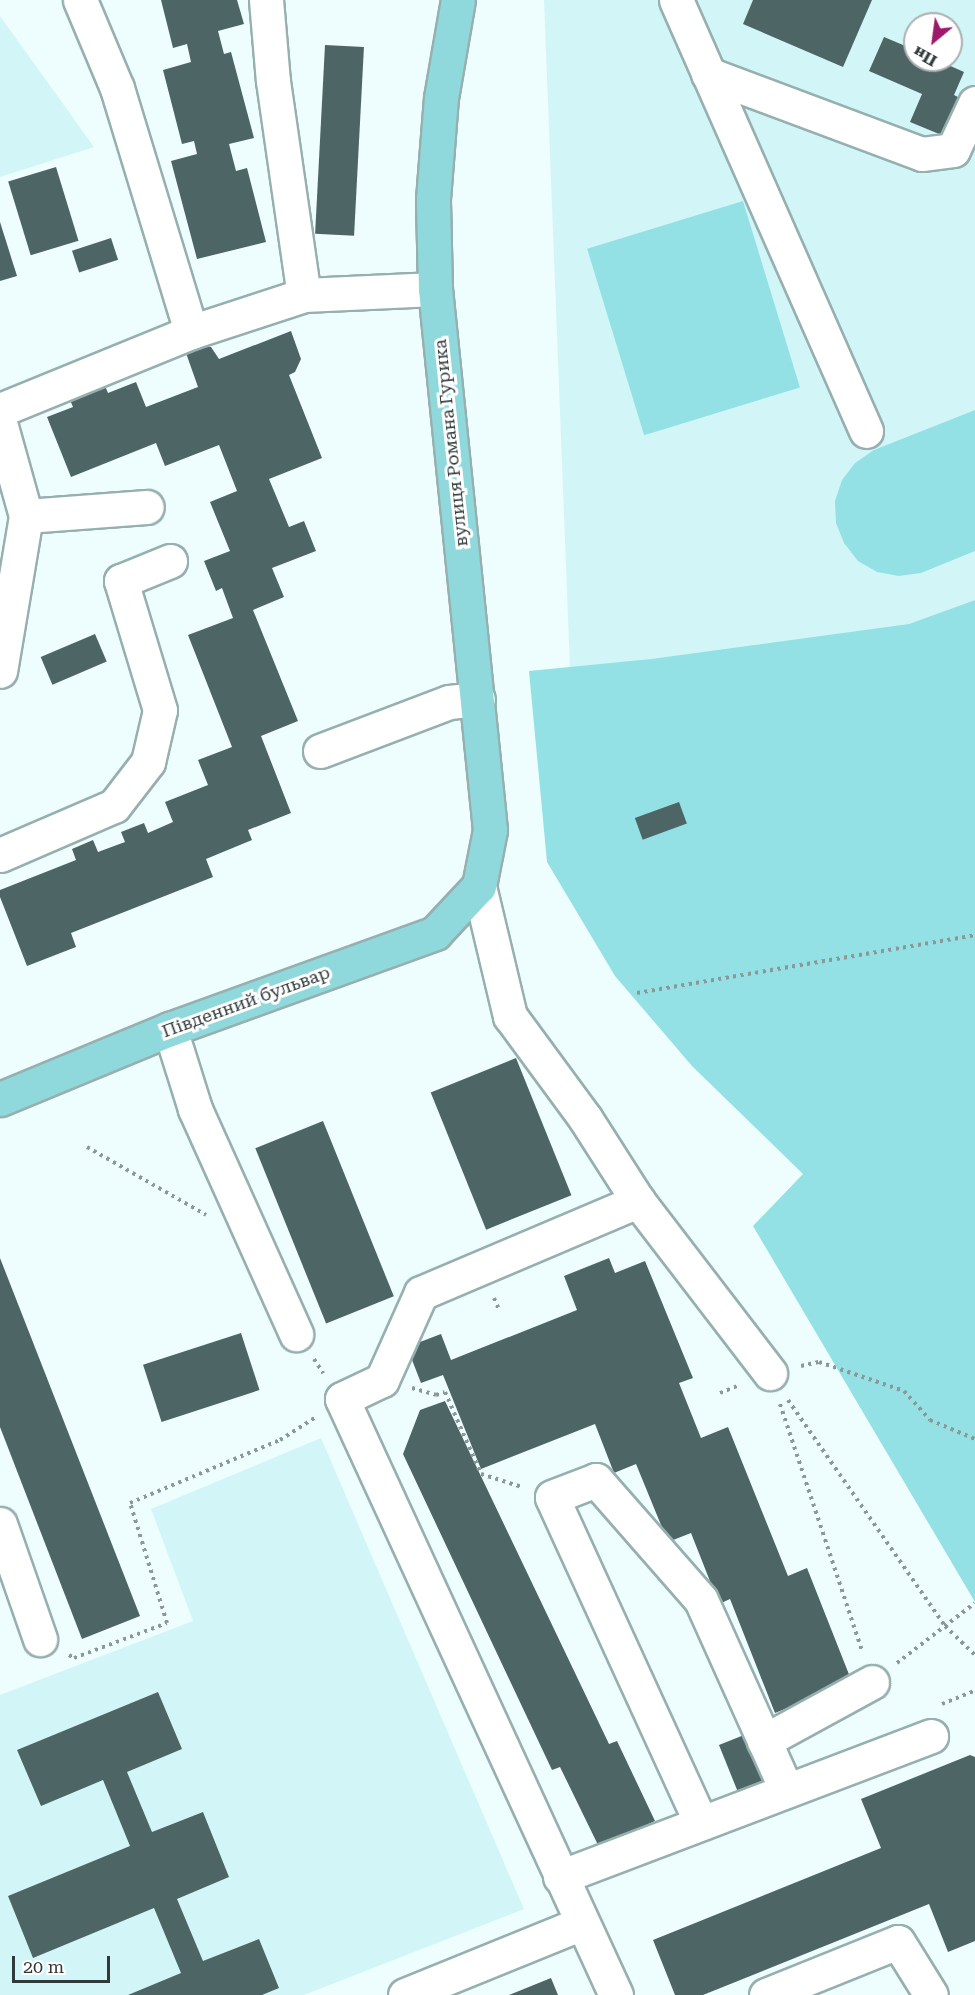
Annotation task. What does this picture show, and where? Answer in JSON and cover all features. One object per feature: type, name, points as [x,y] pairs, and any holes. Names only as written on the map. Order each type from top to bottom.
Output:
[{"type":"main road","name":"вулиця Романа Гурика","points":[[458,0],[441,98],[433,199],[435,290],[490,830],[479,886]]},
{"type":"main road","name":"Південний бульвар","points":[[0,1100],[170,1029],[435,933],[479,886]]},
{"type":"lane","points":[[80,0],[117,88],[191,332]]},
{"type":"lane","points":[[266,0],[273,81],[304,295]]},
{"type":"lane","points":[[676,0],[866,431]]},
{"type":"lane","points":[[708,74],[921,154],[953,150],[975,103]]},
{"type":"lane","points":[[0,410],[191,332],[304,295],[435,290]]},
{"type":"lane","points":[[0,423],[26,516],[0,671]]},
{"type":"lane","points":[[26,516],[147,507]]},
{"type":"lane","points":[[0,855],[114,806],[148,762],[160,710],[121,581],[170,561]]},
{"type":"lane","points":[[320,751],[449,702],[478,699]]},
{"type":"lane","points":[[479,886],[510,1017],[585,1118],[638,1201],[770,1373]]},
{"type":"lane","points":[[170,1029],[195,1109],[296,1334]]},
{"type":"lane","points":[[616,1995],[342,1399],[382,1380],[421,1293],[638,1201]]},
{"type":"lane","points":[[701,1824],[552,1497],[596,1480],[701,1600],[787,1791]]},
{"type":"lane","points":[[0,1524],[39,1639]]},
{"type":"lane","points":[[764,1741],[872,1682]]},
{"type":"lane","points":[[560,1877],[931,1736]]},
{"type":"lane","points":[[405,1995],[582,1923]]},
{"type":"lane","points":[[766,1995],[898,1942],[931,1995]]},
{"type":"path","points":[[638,993],[975,935]]},
{"type":"path","points":[[87,1147],[256,1244]]},
{"type":"path","points":[[39,1639],[74,1658],[167,1623],[130,1503],[280,1440],[342,1399],[296,1334]]},
{"type":"path","points":[[720,1393],[770,1373],[819,1362],[904,1391],[930,1420],[975,1439]]},
{"type":"path","points":[[770,1373],[945,1626],[975,1655]]},
{"type":"path","points":[[770,1373],[872,1682],[975,1603]]},
{"type":"path","points":[[436,1395],[445,1392],[482,1474],[552,1497]]},
{"type":"shaded area","points":[[544,0],[975,0],[975,600],[896,629],[570,669]]},
{"type":"shaded area","points":[[0,16],[94,147],[0,177]]},
{"type":"shaded area","points":[[743,201],[800,387],[644,435],[587,249]]},
{"type":"shaded area","points":[[975,410],[975,551],[921,573],[899,576],[877,572],[858,561],[844,543],[836,523],[835,501],[842,480],[855,463],[874,450]]},
{"type":"shaded area","points":[[975,600],[975,1602],[753,1226],[803,1174],[692,1066],[615,976],[547,862],[529,671],[651,659],[909,624]]},
{"type":"shaded area","points":[[321,1438],[524,1909],[304,1995],[0,1995],[0,1695],[193,1621],[151,1509]]},
{"type":"building","points":[[161,0],[237,0],[244,24],[218,31],[224,54],[231,52],[254,138],[229,144],[236,171],[247,168],[266,242],[197,259],[171,161],[197,154],[194,141],[182,144],[163,70],[191,62],[187,44],[173,48]]},
{"type":"building","points":[[753,0],[872,0],[843,67],[743,24]]},
{"type":"building","points":[[884,37],[903,45],[903,72],[964,72],[954,95],[960,98],[944,136],[910,122],[922,94],[869,71]]},
{"type":"building","points":[[325,45],[364,47],[354,236],[315,234]]},
{"type":"building","points":[[56,167],[79,241],[31,255],[8,182]]},
{"type":"building","points":[[0,222],[17,276],[0,281]]},
{"type":"building","points":[[111,238],[118,260],[79,273],[72,251]]},
{"type":"building","points":[[291,331],[301,359],[295,372],[289,375],[322,458],[269,479],[289,527],[304,521],[316,551],[272,568],[284,597],[253,610],[298,721],[261,736],[291,813],[248,830],[252,840],[206,859],[213,877],[71,933],[76,947],[27,966],[0,897],[0,890],[76,860],[72,849],[93,840],[98,852],[125,842],[121,832],[144,823],[148,833],[173,822],[165,802],[208,785],[198,760],[232,747],[188,635],[233,618],[222,588],[216,591],[204,561],[230,551],[210,502],[237,491],[219,445],[165,466],[156,443],[71,477],[47,417],[73,407],[70,400],[105,386],[108,393],[136,382],[146,407],[198,387],[186,353],[202,346],[211,347],[219,359]]},
{"type":"building","points":[[95,634],[107,662],[52,685],[41,657]]},
{"type":"building","points":[[679,802],[687,824],[643,840],[635,818]]},
{"type":"building","points":[[516,1058],[571,1195],[486,1230],[431,1092]]},
{"type":"building","points":[[323,1121],[394,1296],[326,1324],[255,1148]]},
{"type":"building","points":[[0,1258],[140,1616],[82,1639],[0,1427]]},
{"type":"building","points":[[609,1258],[615,1273],[645,1261],[693,1378],[679,1383],[701,1438],[728,1427],[788,1576],[807,1568],[852,1682],[775,1713],[730,1599],[719,1604],[691,1533],[668,1542],[636,1464],[614,1473],[595,1424],[481,1469],[443,1375],[421,1383],[407,1347],[441,1334],[451,1360],[577,1310],[564,1276]]},
{"type":"building","points":[[241,1333],[260,1390],[162,1422],[143,1365]]},
{"type":"building","points":[[445,1401],[609,1744],[617,1741],[655,1821],[599,1847],[560,1767],[552,1770],[403,1454],[420,1410]]},
{"type":"building","points":[[158,1692],[182,1749],[127,1772],[152,1832],[203,1812],[229,1877],[177,1899],[203,1961],[259,1939],[279,1988],[262,1995],[128,1995],[181,1973],[154,1908],[33,1958],[8,1896],[130,1846],[103,1780],[41,1806],[17,1750]]},
{"type":"building","points":[[744,1735],[763,1783],[738,1793],[719,1745]]},
{"type":"building","points":[[970,1755],[975,1757],[975,1941],[948,1952],[929,1904],[703,1995],[675,1995],[653,1940],[881,1848],[861,1799]]},
{"type":"building","points":[[551,1978],[558,1995],[509,1995]]}]
